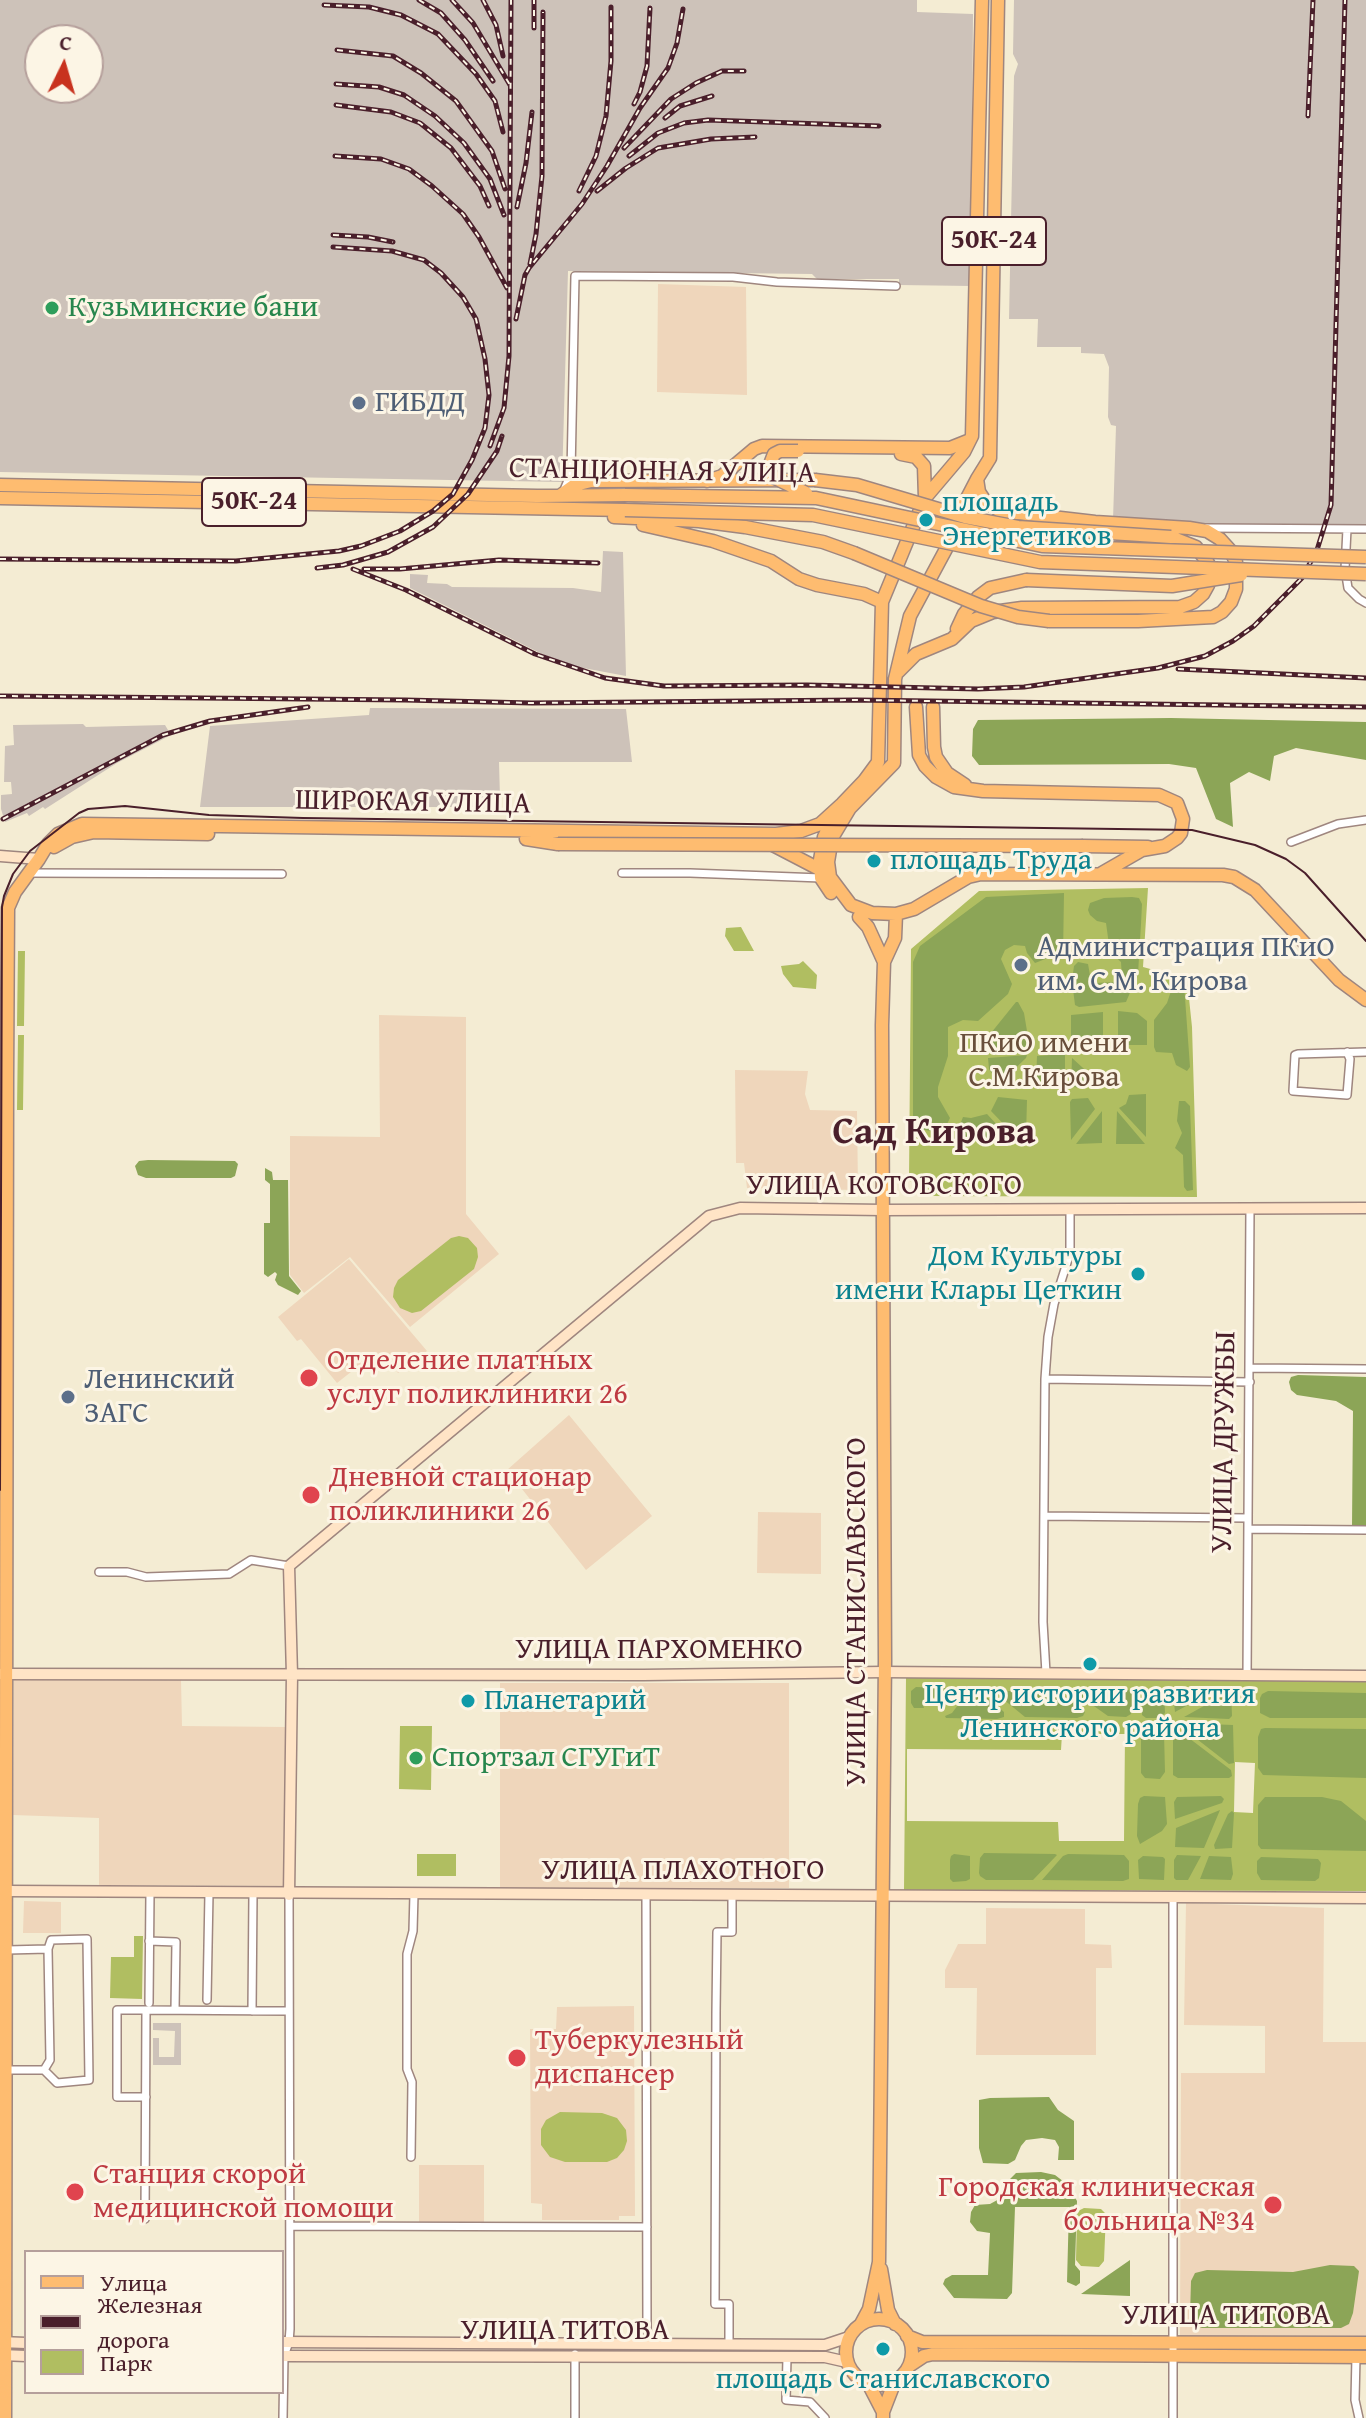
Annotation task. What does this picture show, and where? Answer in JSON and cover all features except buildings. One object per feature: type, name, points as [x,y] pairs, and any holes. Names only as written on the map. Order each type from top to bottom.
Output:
[{"type":"main road","name":"50К-24","points":[[971,438],[975,382],[982,0]]},
{"type":"main road","name":"50К-24","points":[[896,675],[910,616],[953,536],[964,504],[990,458],[998,0]]},
{"type":"main road","points":[[884,962],[868,927],[837,901],[821,874],[824,837],[842,804],[878,762],[882,602],[925,498],[971,438]]},
{"type":"main road","points":[[707,481],[722,476],[762,446],[950,448],[971,438]]},
{"type":"main road","points":[[816,498],[781,482],[770,473],[770,460],[774,454],[798,451],[907,454],[916,457],[924,466],[925,498]]},
{"type":"main road","points":[[601,516],[699,521],[823,542],[981,606],[1018,617],[1049,621],[1204,619],[1222,612],[1231,602],[1236,589],[1236,562],[1220,539],[1207,531],[1010,514],[992,508],[985,501],[977,479]]},
{"type":"main road","points":[[707,481],[815,480],[857,485],[965,517],[1018,527],[1171,537],[1196,547],[1208,563],[1208,585],[1203,594],[1194,602],[1180,607],[1022,608],[993,612],[971,621],[952,639],[916,654],[906,662],[896,675],[894,763],[850,808],[832,838],[828,862],[830,877],[851,905],[896,918]]},
{"type":"main road","name":"50К-24","points":[[561,495],[575,485],[591,481],[707,481]]},
{"type":"main road","name":"СТАНЦИОННАЯ УЛИЦА","points":[[0,485],[508,501],[625,510],[813,515],[1040,562],[1366,574]]},
{"type":"main road","name":"СТАНЦИОННАЯ УЛИЦА","points":[[0,498],[508,501],[561,495],[625,495],[816,498],[1042,546],[1366,557]]},
{"type":"main road","name":"50К-24","points":[[508,501],[532,513],[601,516],[713,541],[771,561],[799,579],[864,594],[882,602]]},
{"type":"main road","points":[[952,639],[964,614],[978,597],[990,588],[1026,580],[1172,586],[1271,571]]},
{"type":"main road","points":[[526,839],[558,844],[1150,847],[1165,846],[1181,833],[1182,814],[1177,803],[1168,797],[983,791],[947,785],[925,766],[919,755],[916,707]]},
{"type":"main road","points":[[933,707],[934,747],[941,764],[961,783],[983,791]]},
{"type":"main road","name":"ШИРОКАЯ УЛИЦА","points":[[39,859],[58,834],[93,823],[776,834],[801,831],[820,824],[842,804]]},
{"type":"main road","name":"ШИРОКАЯ УЛИЦА","points":[[39,859],[59,843],[94,832],[526,839],[772,844],[821,874]]},
{"type":"main road","points":[[1095,875],[1105,873],[1150,847]]},
{"type":"main road","points":[[5,2418],[3,2105],[7,2070],[3,2040],[3,1967],[7,1950],[3,1891],[3,1079],[8,908],[15,892],[39,859]]},
{"type":"main road","points":[[859,917],[918,915],[936,898],[968,877],[981,874],[1223,875],[1241,880],[1255,890],[1339,980],[1366,1000]]},
{"type":"main road","points":[[884,962],[895,938],[896,918]]},
{"type":"main road","name":"УЛИЦА СТАНИСЛАВСКОГО","points":[[879,2262],[884,1672],[884,962]]},
{"type":"main road","points":[[879,2262],[888,2310],[895,2324],[907,2336],[942,2348]]},
{"type":"main road","points":[[879,2262],[869,2309],[849,2337],[847,2362],[858,2378],[868,2383],[882,2385],[895,2381]]},
{"type":"main road","points":[[861,2324],[878,2320],[895,2324]]},
{"type":"main road","points":[[907,2336],[911,2349],[909,2366]]},
{"type":"main road","name":"УЛИЦА ТИТОВА","points":[[942,2348],[1171,2341],[1366,2343]]},
{"type":"main road","points":[[883,2415],[895,2381],[909,2366],[942,2348]]},
{"type":"main road","name":"УЛИЦА ТИТОВА","points":[[942,2348],[1172,2356],[1361,2357]]},
{"type":"main road","points":[[868,2383],[883,2415]]},
{"type":"street","points":[[561,495],[571,473],[575,276],[733,277],[777,282],[896,286]]},
{"type":"street","points":[[1189,528],[1366,529]]},
{"type":"street","points":[[1347,529],[1345,569],[1348,588],[1366,603]]},
{"type":"street","points":[[1291,842],[1338,824],[1366,820]]},
{"type":"street","points":[[0,856],[39,859]]},
{"type":"street","points":[[29,873],[282,874]]},
{"type":"street","points":[[622,873],[821,874]]},
{"type":"street","points":[[1347,1052],[1350,1059],[1347,1095],[1293,1091],[1295,1055],[1347,1052],[1366,1052]]},
{"type":"street","name":"УЛИЦА КОТОВСКОГО","points":[[289,1566],[709,1216],[740,1208],[1366,1208]]},
{"type":"street","name":"УЛИЦА ДРУЖБЫ","points":[[1247,1676],[1250,1208]]},
{"type":"street","points":[[1046,1673],[1043,1622],[1045,1379],[1054,1304],[1070,1253],[1070,1209]]},
{"type":"street","points":[[1250,1368],[1366,1369]]},
{"type":"street","points":[[1045,1379],[1250,1382]]},
{"type":"street","points":[[1045,1516],[1248,1518]]},
{"type":"street","points":[[1248,1529],[1366,1530]]},
{"type":"street","points":[[99,1572],[127,1572],[146,1577],[229,1574],[251,1560],[289,1566],[292,1675],[290,2226],[286,2342]]},
{"type":"street","name":"УЛИЦА ПАРХОМЕНКО","points":[[3,1674],[643,1675],[884,1672],[1366,1676]]},
{"type":"street","name":"УЛИЦА ПЛАХОТНОГО","points":[[3,1891],[289,1895],[1366,1898]]},
{"type":"street","points":[[145,2219],[150,1893]]},
{"type":"street","points":[[207,2000],[209,1893]]},
{"type":"street","points":[[252,2011],[253,1894]]},
{"type":"street","points":[[411,2157],[412,2082],[407,2069],[407,1954],[413,1931],[414,1894]]},
{"type":"street","points":[[646,1894],[649,2343]]},
{"type":"street","points":[[729,2344],[729,2304],[715,2304],[716,2067],[717,1932],[732,1932],[732,1895]]},
{"type":"street","points":[[1173,1897],[1173,2418]]},
{"type":"street","points":[[7,2070],[44,2070],[57,2083],[89,2080],[87,1939],[51,1940],[48,1949],[50,2060],[44,2070]]},
{"type":"street","points":[[149,1941],[176,1942],[175,2010]]},
{"type":"street","points":[[7,1950],[48,1949]]},
{"type":"street","points":[[146,2097],[117,2097],[117,2010],[148,2006],[175,2010],[289,2011]]},
{"type":"street","points":[[290,2226],[647,2227]]},
{"type":"street","name":"УЛИЦА ТИТОВА","points":[[286,2342],[825,2345],[849,2337]]},
{"type":"street","points":[[3,2349],[24,2344]]},
{"type":"street","points":[[575,2344],[575,2418]]},
{"type":"street","points":[[3,2349],[24,2355]]},
{"type":"street","name":"УЛИЦА ТИТОВА","points":[[284,2356],[825,2357],[847,2362]]},
{"type":"street","points":[[787,2357],[786,2400],[810,2402],[825,2418]]},
{"type":"street","points":[[1359,2418],[1355,2400],[1361,2357]]},
{"type":"street","points":[[283,2394],[283,2418]]},
{"type":"shaded area","points":[[0,0],[917,0],[917,12],[973,14],[971,286],[899,285],[899,279],[817,279],[812,274],[568,271],[562,482],[0,472]]},
{"type":"shaded area","points":[[1014,0],[1366,0],[1366,527],[1192,526],[1113,520],[1116,426],[1111,425],[1108,417],[1109,367],[1104,354],[1081,353],[1081,347],[1037,347],[1038,319],[1009,319],[1014,76],[1018,64],[1013,54]]},
{"type":"shaded area","points":[[658,284],[746,287],[747,395],[657,392]]},
{"type":"shaded area","points":[[603,551],[623,552],[626,676],[578,667],[542,654],[410,588],[410,574],[428,575],[427,583],[452,587],[573,588],[601,592]]},
{"type":"shaded area","points":[[370,708],[626,709],[632,762],[499,762],[500,798],[492,807],[200,807],[210,726],[369,715]]},
{"type":"shaded area","points":[[83,724],[86,727],[165,725],[171,735],[117,763],[45,809],[43,807],[29,816],[27,813],[5,822],[1,795],[12,794],[11,782],[4,782],[5,746],[14,745],[13,725]]},
{"type":"shaded area","points":[[379,1015],[466,1017],[466,1214],[499,1254],[410,1327],[350,1257],[304,1293],[290,1275],[290,1136],[380,1137]]},
{"type":"shaded area","points":[[735,1070],[808,1071],[805,1094],[810,1110],[857,1111],[858,1190],[747,1188],[744,1163],[736,1163]]},
{"type":"shaded area","points":[[349,1259],[427,1351],[398,1373],[385,1356],[360,1373],[356,1368],[337,1383],[301,1339],[297,1341],[278,1317]]},
{"type":"shaded area","points":[[569,1415],[652,1516],[586,1570],[507,1470]]},
{"type":"shaded area","points":[[758,1512],[821,1513],[821,1574],[757,1573]]},
{"type":"shaded area","points":[[14,1679],[181,1680],[182,1726],[286,1727],[285,1886],[99,1885],[99,1818],[13,1815]]},
{"type":"shaded area","points":[[500,1683],[789,1683],[789,1888],[500,1888]]},
{"type":"shaded area","points":[[24,1901],[61,1902],[61,1933],[23,1933]]},
{"type":"shaded area","name":"Городская клиническая больница №34","points":[[1186,1903],[1324,1908],[1323,2042],[1366,2042],[1366,2337],[1180,2336],[1181,2073],[1265,2073],[1265,2026],[1184,2025]]},
{"type":"shaded area","points":[[986,1908],[1085,1909],[1085,1944],[1111,1945],[1112,1968],[1096,1968],[1096,2055],[976,2055],[977,1988],[945,1988],[945,1970],[958,1944],[986,1944]]},
{"type":"shaded area","points":[[634,2006],[635,2216],[619,2216],[619,2220],[542,2220],[542,2204],[531,2203],[530,2029],[556,2029],[557,2007]]},
{"type":"shaded area","points":[[153,2023],[181,2023],[181,2065],[153,2065],[153,2038],[159,2038],[159,2057],[174,2057],[175,2031],[153,2030]]},
{"type":"shaded area","points":[[419,2165],[484,2165],[484,2223],[419,2223]]},
{"type":"green space","points":[[1171,718],[1366,722],[1366,760],[1296,748],[1274,756],[1270,781],[1249,772],[1230,783],[1233,827],[1216,819],[1196,768],[1169,764],[979,765],[972,756],[973,729],[978,720]]},
{"type":"green space","name":"ПКиО имени С.М.Кирова","points":[[1148,888],[1143,967],[1187,979],[1192,1027],[1197,1197],[929,1196],[909,1180],[911,949],[979,891]]},
{"type":"green space","points":[[1064,893],[1063,956],[1035,963],[1025,946],[1014,945],[1005,950],[1001,959],[1012,984],[1008,994],[978,1021],[963,1020],[948,1027],[948,1056],[938,1087],[938,1097],[950,1118],[947,1124],[931,1131],[913,1128],[913,962],[920,946],[986,897]]},
{"type":"green space","points":[[1104,898],[1139,898],[1142,904],[1141,924],[1138,974],[1126,1002],[1075,1005],[1072,981],[1074,966],[1078,962],[1088,964],[1094,983],[1119,982],[1122,978],[1121,962],[1110,952],[1106,923],[1090,915],[1090,903]]},
{"type":"green space","points":[[741,927],[754,951],[734,951],[725,936],[726,928]]},
{"type":"green space","points":[[18,951],[25,951],[24,1026],[17,1026]]},
{"type":"green space","points":[[803,961],[817,975],[816,989],[793,987],[783,974],[781,966]]},
{"type":"green space","points":[[1184,984],[1190,1067],[1187,1071],[1176,1065],[1172,1053],[1156,1052],[1154,1047],[1154,1020],[1167,1003],[1173,985]]},
{"type":"green space","points":[[1016,1002],[1024,1013],[1030,1049],[990,1049],[991,1033]]},
{"type":"green space","points":[[1118,1011],[1137,1013],[1147,1021],[1147,1045],[1118,1045]]},
{"type":"green space","points":[[1103,1012],[1103,1046],[1071,1049],[1071,1015]]},
{"type":"green space","points":[[18,1035],[24,1035],[23,1110],[17,1110]]},
{"type":"green space","points":[[1065,1054],[1065,1086],[1036,1084],[1037,1056]]},
{"type":"green space","points":[[1027,1055],[999,1084],[989,1069],[988,1058]]},
{"type":"green space","points":[[1072,1058],[1093,1077],[1086,1088],[1071,1087]]},
{"type":"green space","points":[[1146,1094],[1146,1137],[1119,1108],[1126,1104],[1129,1095]]},
{"type":"green space","points":[[998,1097],[1027,1100],[1026,1136],[1016,1137],[991,1111]]},
{"type":"green space","points":[[1088,1098],[1095,1109],[1071,1140],[1070,1102],[1072,1099]]},
{"type":"green space","points":[[1179,1101],[1185,1101],[1190,1106],[1193,1190],[1187,1191],[1184,1187],[1183,1155],[1175,1148],[1182,1133],[1177,1121]]},
{"type":"green space","points":[[1102,1111],[1102,1143],[1076,1144]]},
{"type":"green space","points":[[1117,1111],[1145,1144],[1116,1144]]},
{"type":"green space","points":[[987,1114],[1011,1142],[954,1140],[963,1117]]},
{"type":"green space","points":[[139,1161],[235,1161],[238,1164],[235,1176],[231,1178],[146,1178],[138,1175],[135,1166]]},
{"type":"green space","points":[[265,1168],[272,1172],[273,1180],[288,1180],[289,1276],[301,1291],[298,1295],[278,1285],[275,1272],[268,1277],[264,1274],[264,1223],[270,1223],[270,1184],[265,1180]]},
{"type":"green space","points":[[451,1238],[468,1238],[477,1248],[474,1269],[421,1311],[412,1313],[400,1308],[393,1297],[398,1280]]},
{"type":"green space","points":[[1291,1377],[1366,1377],[1366,1526],[1352,1526],[1353,1411],[1336,1401],[1297,1395],[1291,1390],[1289,1382]]},
{"type":"green space","points":[[906,1677],[1366,1680],[1366,1891],[904,1890]],"holes":[[[1062,1734],[1125,1734],[1124,1841],[1059,1841],[1058,1822],[907,1821],[907,1749],[1061,1750]],[[1235,1762],[1255,1763],[1253,1813],[1234,1812]]]},
{"type":"green space","points":[[916,1687],[947,1688],[923,1705],[924,1708],[914,1708],[911,1691]]},
{"type":"green space","points":[[1077,1688],[1132,1690],[1131,1714],[1126,1717],[1108,1716],[1074,1692]]},
{"type":"green space","points":[[960,1689],[981,1692],[1004,1712],[1004,1717],[946,1718],[958,1705]]},
{"type":"green space","points":[[1146,1689],[1164,1691],[1165,1713],[1160,1718],[1142,1715],[1142,1693]]},
{"type":"green space","points":[[1176,1690],[1214,1691],[1175,1712],[1173,1694]]},
{"type":"green space","points":[[1008,1691],[1060,1692],[1085,1712],[1077,1718],[1025,1717],[1003,1699]]},
{"type":"green space","points":[[1231,1691],[1232,1716],[1229,1719],[1184,1717]]},
{"type":"green space","points":[[1268,1691],[1366,1693],[1366,1718],[1270,1718],[1260,1713],[1260,1698]]},
{"type":"green space","points":[[1180,1723],[1233,1725],[1234,1763],[1229,1764],[1179,1726]]},
{"type":"green space","name":"Спортзал СГУГиТ","points":[[400,1726],[432,1726],[431,1790],[399,1789]]},
{"type":"green space","points":[[1146,1726],[1159,1727],[1164,1733],[1165,1772],[1160,1779],[1145,1778],[1141,1773],[1141,1730]]},
{"type":"green space","points":[[1177,1729],[1231,1770],[1232,1776],[1178,1778],[1173,1775],[1173,1731]]},
{"type":"green space","points":[[1261,1729],[1366,1729],[1366,1778],[1263,1775],[1258,1768],[1258,1737]]},
{"type":"green space","points":[[1144,1796],[1165,1797],[1167,1824],[1162,1831],[1140,1844],[1137,1836],[1138,1804]]},
{"type":"green space","points":[[1221,1796],[1224,1799],[1222,1803],[1175,1819],[1174,1802],[1177,1797]]},
{"type":"green space","points":[[1265,1797],[1322,1797],[1341,1801],[1366,1821],[1366,1851],[1261,1849],[1258,1845],[1258,1805]]},
{"type":"green space","points":[[1220,1810],[1204,1848],[1175,1847],[1176,1828]]},
{"type":"green space","points":[[1232,1811],[1232,1848],[1215,1849],[1214,1845]]},
{"type":"green space","points":[[984,1853],[1057,1855],[1033,1880],[986,1880],[979,1873],[980,1858]]},
{"type":"green space","points":[[417,1854],[456,1854],[456,1876],[417,1876]]},
{"type":"green space","points":[[954,1854],[970,1856],[970,1879],[953,1882],[950,1879],[950,1860]]},
{"type":"green space","points":[[1068,1854],[1124,1855],[1129,1861],[1129,1879],[1042,1880]]},
{"type":"green space","points":[[1177,1855],[1201,1856],[1188,1880],[1174,1878]]},
{"type":"green space","points":[[1143,1856],[1165,1859],[1164,1880],[1139,1879],[1138,1860]]},
{"type":"green space","points":[[1209,1856],[1231,1857],[1231,1880],[1200,1879]]},
{"type":"green space","points":[[1261,1857],[1318,1859],[1321,1863],[1319,1878],[1315,1881],[1261,1880],[1257,1873],[1257,1861]]},
{"type":"green space","points":[[134,1936],[143,1936],[142,1999],[110,1998],[111,1957],[134,1957]]},
{"type":"green space","points":[[1049,2097],[1058,2110],[1074,2121],[1074,2160],[1058,2160],[1059,2147],[1055,2140],[1042,2138],[1026,2140],[1015,2160],[1008,2164],[983,2163],[979,2148],[979,2100]]},
{"type":"green space","points":[[560,2112],[602,2113],[617,2118],[626,2130],[624,2150],[617,2158],[607,2162],[565,2162],[550,2157],[541,2145],[541,2129],[546,2120]]},
{"type":"green space","points":[[1016,2173],[1055,2175],[1068,2185],[1077,2201],[1075,2265],[1080,2271],[1080,2283],[1076,2286],[1067,2282],[1069,2207],[1015,2207],[1012,2293],[1007,2299],[954,2298],[943,2284],[945,2279],[952,2275],[988,2275],[990,2233],[977,2231],[970,2222],[975,2205],[990,2204],[1001,2198],[1004,2185]]},
{"type":"green space","points":[[1084,2208],[1101,2209],[1106,2214],[1104,2261],[1099,2267],[1081,2266],[1076,2260],[1077,2215]]},
{"type":"green space","points":[[1130,2260],[1130,2296],[1081,2294]]},
{"type":"green space","points":[[1330,2265],[1354,2266],[1359,2271],[1353,2313],[1349,2324],[1341,2328],[1202,2328],[1192,2324],[1191,2281],[1195,2273],[1207,2270],[1293,2272]]},
{"type":"tram line","points":[[0,1490],[2,907],[13,874],[30,851],[88,809],[125,806],[209,815],[303,818],[1192,830],[1255,845],[1286,859],[1305,873],[1366,941]]},
{"type":"railway","points":[[419,0],[441,13],[465,40],[493,81]]},
{"type":"railway","points":[[452,0],[473,23],[510,85]]},
{"type":"railway","points":[[483,0],[496,25],[503,56]]},
{"type":"railway","points":[[490,446],[504,408],[509,356],[511,0]]},
{"type":"railway","points":[[534,0],[534,28]]},
{"type":"railway","points":[[1308,116],[1313,0]]},
{"type":"railway","points":[[353,569],[406,590],[535,654],[605,678],[664,686],[1024,687],[1158,668],[1205,656],[1233,641],[1254,626],[1302,578],[1317,550],[1331,505],[1345,0]]},
{"type":"railway","points":[[324,5],[369,7],[401,15],[438,34],[476,74],[495,101],[503,132]]},
{"type":"railway","points":[[579,191],[596,156],[606,116],[611,61],[611,7]]},
{"type":"railway","points":[[634,104],[647,66],[650,8]]},
{"type":"railway","points":[[516,319],[529,268],[582,204],[668,68],[677,43],[683,9]]},
{"type":"railway","points":[[530,264],[542,176],[543,12]]},
{"type":"railway","points":[[337,50],[393,56],[421,73],[456,101],[492,151],[505,189]]},
{"type":"railway","points":[[624,148],[671,99],[722,71],[744,71]]},
{"type":"railway","points":[[336,84],[379,87],[404,95],[435,116],[464,143],[490,179],[504,215]]},
{"type":"railway","points":[[665,118],[680,106],[712,96]]},
{"type":"railway","points":[[336,105],[391,112],[420,123],[451,148],[480,186],[489,206]]},
{"type":"railway","points":[[517,207],[532,112]]},
{"type":"railway","points":[[629,156],[658,133],[684,123],[708,120],[879,126]]},
{"type":"railway","points":[[597,191],[658,148],[711,139],[755,137]]},
{"type":"railway","points":[[335,156],[381,159],[409,169],[432,186],[463,214],[507,288]]},
{"type":"railway","points":[[333,235],[393,242]]},
{"type":"railway","points":[[0,559],[236,561],[339,551],[400,531],[433,511],[453,494],[485,428],[489,395],[476,319],[463,297],[424,260],[392,251],[333,247]]},
{"type":"railway","points":[[317,568],[343,565],[388,552],[433,527],[468,494],[497,451],[502,436]]},
{"type":"railway","points":[[364,569],[499,560],[598,563]]},
{"type":"railway","points":[[1178,669],[1366,678]]},
{"type":"railway","points":[[0,696],[532,703],[857,700],[1366,707]]},
{"type":"railway","points":[[3,819],[163,735],[210,721],[308,707]]},
{"type":"place","name":"Кузьминские бани","points":[[52,308]]},
{"type":"place","name":"ГИБДД","points":[[359,403]]},
{"type":"place","name":"площадь Энергетиков","points":[[926,520]]},
{"type":"place","name":"площадь Труда","points":[[874,861]]},
{"type":"place","name":"Администрация ПКиО им. С.М. Кирова","points":[[1021,965]]},
{"type":"place","name":"Дом Культуры имени Клары Цеткин","points":[[1138,1274]]},
{"type":"place","name":"Отделение платных услуг поликлиники 26","points":[[309,1378]]},
{"type":"place","name":"Ленинский ЗАГС","points":[[68,1397]]},
{"type":"place","name":"Дневной стационар поликлиники 26","points":[[311,1495]]},
{"type":"place","name":"Центр истории развития Ленинского района","points":[[1090,1664]]},
{"type":"place","name":"Планетарий","points":[[468,1701]]},
{"type":"place","name":"Спортзал СГУГиТ","points":[[416,1758]]},
{"type":"place","name":"Туберкулезный диспансер","points":[[517,2058]]},
{"type":"place","name":"Станция скорой медицинской помощи","points":[[75,2192]]},
{"type":"place","name":"Городская клиническая больница №34","points":[[1273,2205]]},
{"type":"place","name":"площадь Станиславского","points":[[883,2349]]},
{"type":"district","name":"Сад Кирова","points":[[934,1133]]}]
